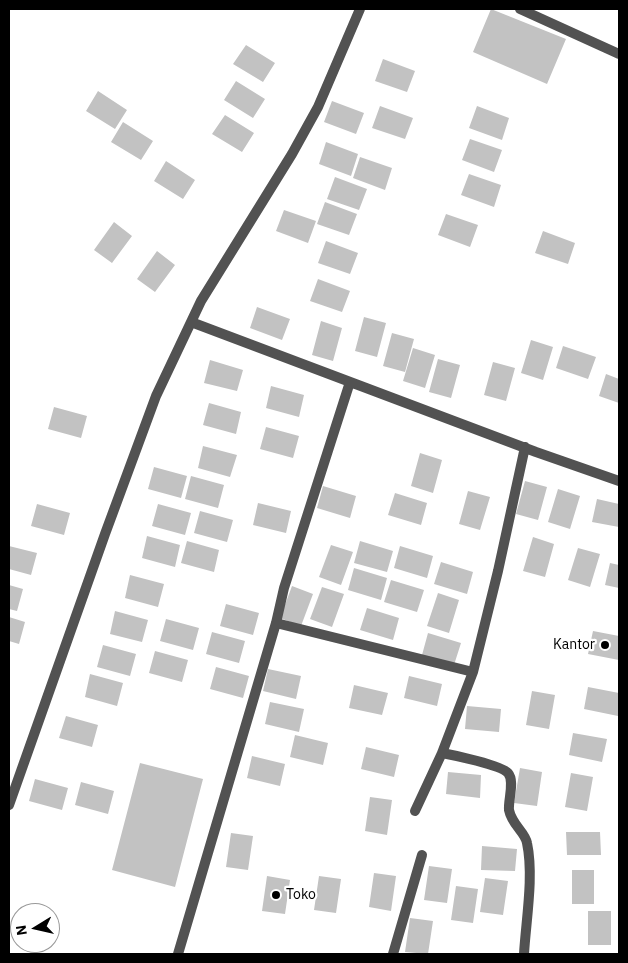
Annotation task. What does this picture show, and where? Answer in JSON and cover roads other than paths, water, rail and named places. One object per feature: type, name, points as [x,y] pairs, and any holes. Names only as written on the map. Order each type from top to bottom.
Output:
[{"type":"street","points":[[9,805],[156,396],[191,322],[215,277],[292,154],[318,107],[360,9]]},
{"type":"street","points":[[520,9],[619,54]]},
{"type":"street","points":[[191,322],[619,481]]},
{"type":"street","points":[[178,954],[276,623],[284,588],[350,382]]},
{"type":"street","points":[[416,811],[442,753],[473,672],[498,571],[525,447]]},
{"type":"street","points":[[276,623],[473,672]]},
{"type":"street","points":[[442,753],[458,755],[506,771],[510,778],[509,809],[512,822],[527,840],[530,865],[524,954]]},
{"type":"street","points":[[393,954],[422,855]]},
{"type":"place","name":"Kantor","points":[[605,645]]},
{"type":"place","name":"Toko","points":[[276,895]]}]
